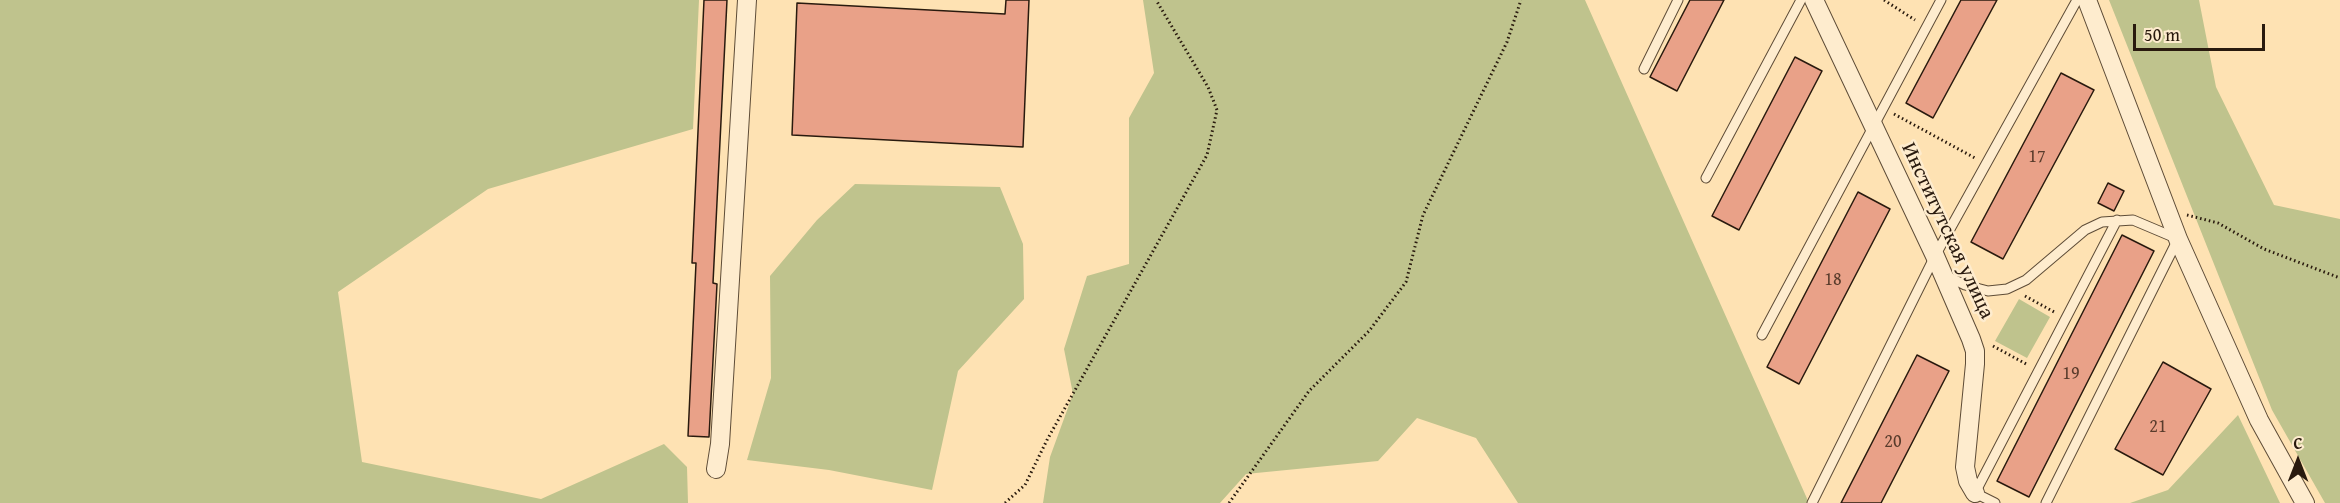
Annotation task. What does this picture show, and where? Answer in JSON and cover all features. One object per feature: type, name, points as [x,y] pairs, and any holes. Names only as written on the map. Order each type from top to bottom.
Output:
[{"type":"street","points":[[716,469],[720,444],[747,0]]},
{"type":"street","name":"Институтская улица","points":[[1814,0],[1933,251],[1975,351],[1965,467],[1968,481],[1975,493]]},
{"type":"street","points":[[2087,0],[2178,239],[2259,420],[2305,503]]},
{"type":"lane","points":[[1644,69],[1678,0]]},
{"type":"lane","points":[[1706,178],[1801,0]]},
{"type":"lane","points":[[1762,334],[1875,128],[1941,0]]},
{"type":"lane","points":[[1812,503],[1933,251],[1986,164],[2077,0]]},
{"type":"lane","points":[[1995,503],[1975,493],[2117,220]]},
{"type":"lane","points":[[1944,275],[1965,285],[1988,291],[2007,289],[2026,280],[2085,230],[2102,222],[2133,220],[2178,239],[2046,503]]},
{"type":"path","points":[[1005,503],[1024,485],[1207,155],[1217,110],[1208,87],[1156,0]]},
{"type":"path","points":[[1229,503],[1309,391],[1369,331],[1406,282],[1423,215],[1507,42],[1521,0]]},
{"type":"path","points":[[1884,0],[1927,28]]},
{"type":"path","points":[[1885,108],[1986,164]]},
{"type":"path","points":[[2170,219],[2186,214],[2218,223],[2264,249],[2340,278]]},
{"type":"path","points":[[2021,293],[2066,318]]},
{"type":"path","points":[[1993,346],[2039,371]]},
{"type":"green space","points":[[0,0],[699,0],[693,129],[488,189],[338,292],[362,462],[541,499],[664,444],[687,467],[688,503],[0,503]]},
{"type":"green space","points":[[1143,0],[1585,0],[1809,503],[1518,503],[1476,438],[1417,418],[1378,461],[1246,474],[1220,503],[1043,503],[1050,457],[1073,394],[1064,349],[1087,276],[1129,264],[1129,118],[1154,73]]},
{"type":"green space","points":[[2109,0],[2199,0],[2216,87],[2274,205],[2340,219],[2340,503],[2325,503],[2272,410]]},
{"type":"green space","points":[[855,184],[1000,187],[1023,244],[1024,299],[958,371],[932,490],[829,470],[747,460],[771,378],[770,276],[817,220]]},
{"type":"green space","points":[[2019,299],[2050,317],[2027,358],[1995,341]]},
{"type":"green space","points":[[2238,415],[2280,503],[2130,503],[2168,490]]},
{"type":"building","points":[[704,0],[727,0],[713,283],[717,284],[709,437],[688,436],[696,263],[692,263]]},
{"type":"building","points":[[1006,0],[1029,0],[1023,147],[792,135],[797,3],[1005,14]]},
{"type":"building","points":[[1690,0],[1724,0],[1677,91],[1650,77]]},
{"type":"building","points":[[1961,0],[1997,0],[1933,118],[1906,103]]},
{"type":"building","points":[[1795,57],[1822,71],[1739,230],[1712,216]]},
{"type":"building","points":[[2061,73],[2094,90],[2003,259],[1971,242]]},
{"type":"building","points":[[2108,183],[2124,191],[2114,211],[2098,203]]},
{"type":"building","points":[[1858,192],[1890,209],[1799,384],[1767,367]]},
{"type":"building","points":[[2122,235],[2154,251],[2029,497],[1997,481]]},
{"type":"building","points":[[1917,355],[1949,371],[1881,503],[1841,503]]},
{"type":"building","points":[[2163,362],[2211,389],[2163,475],[2115,449]]}]
